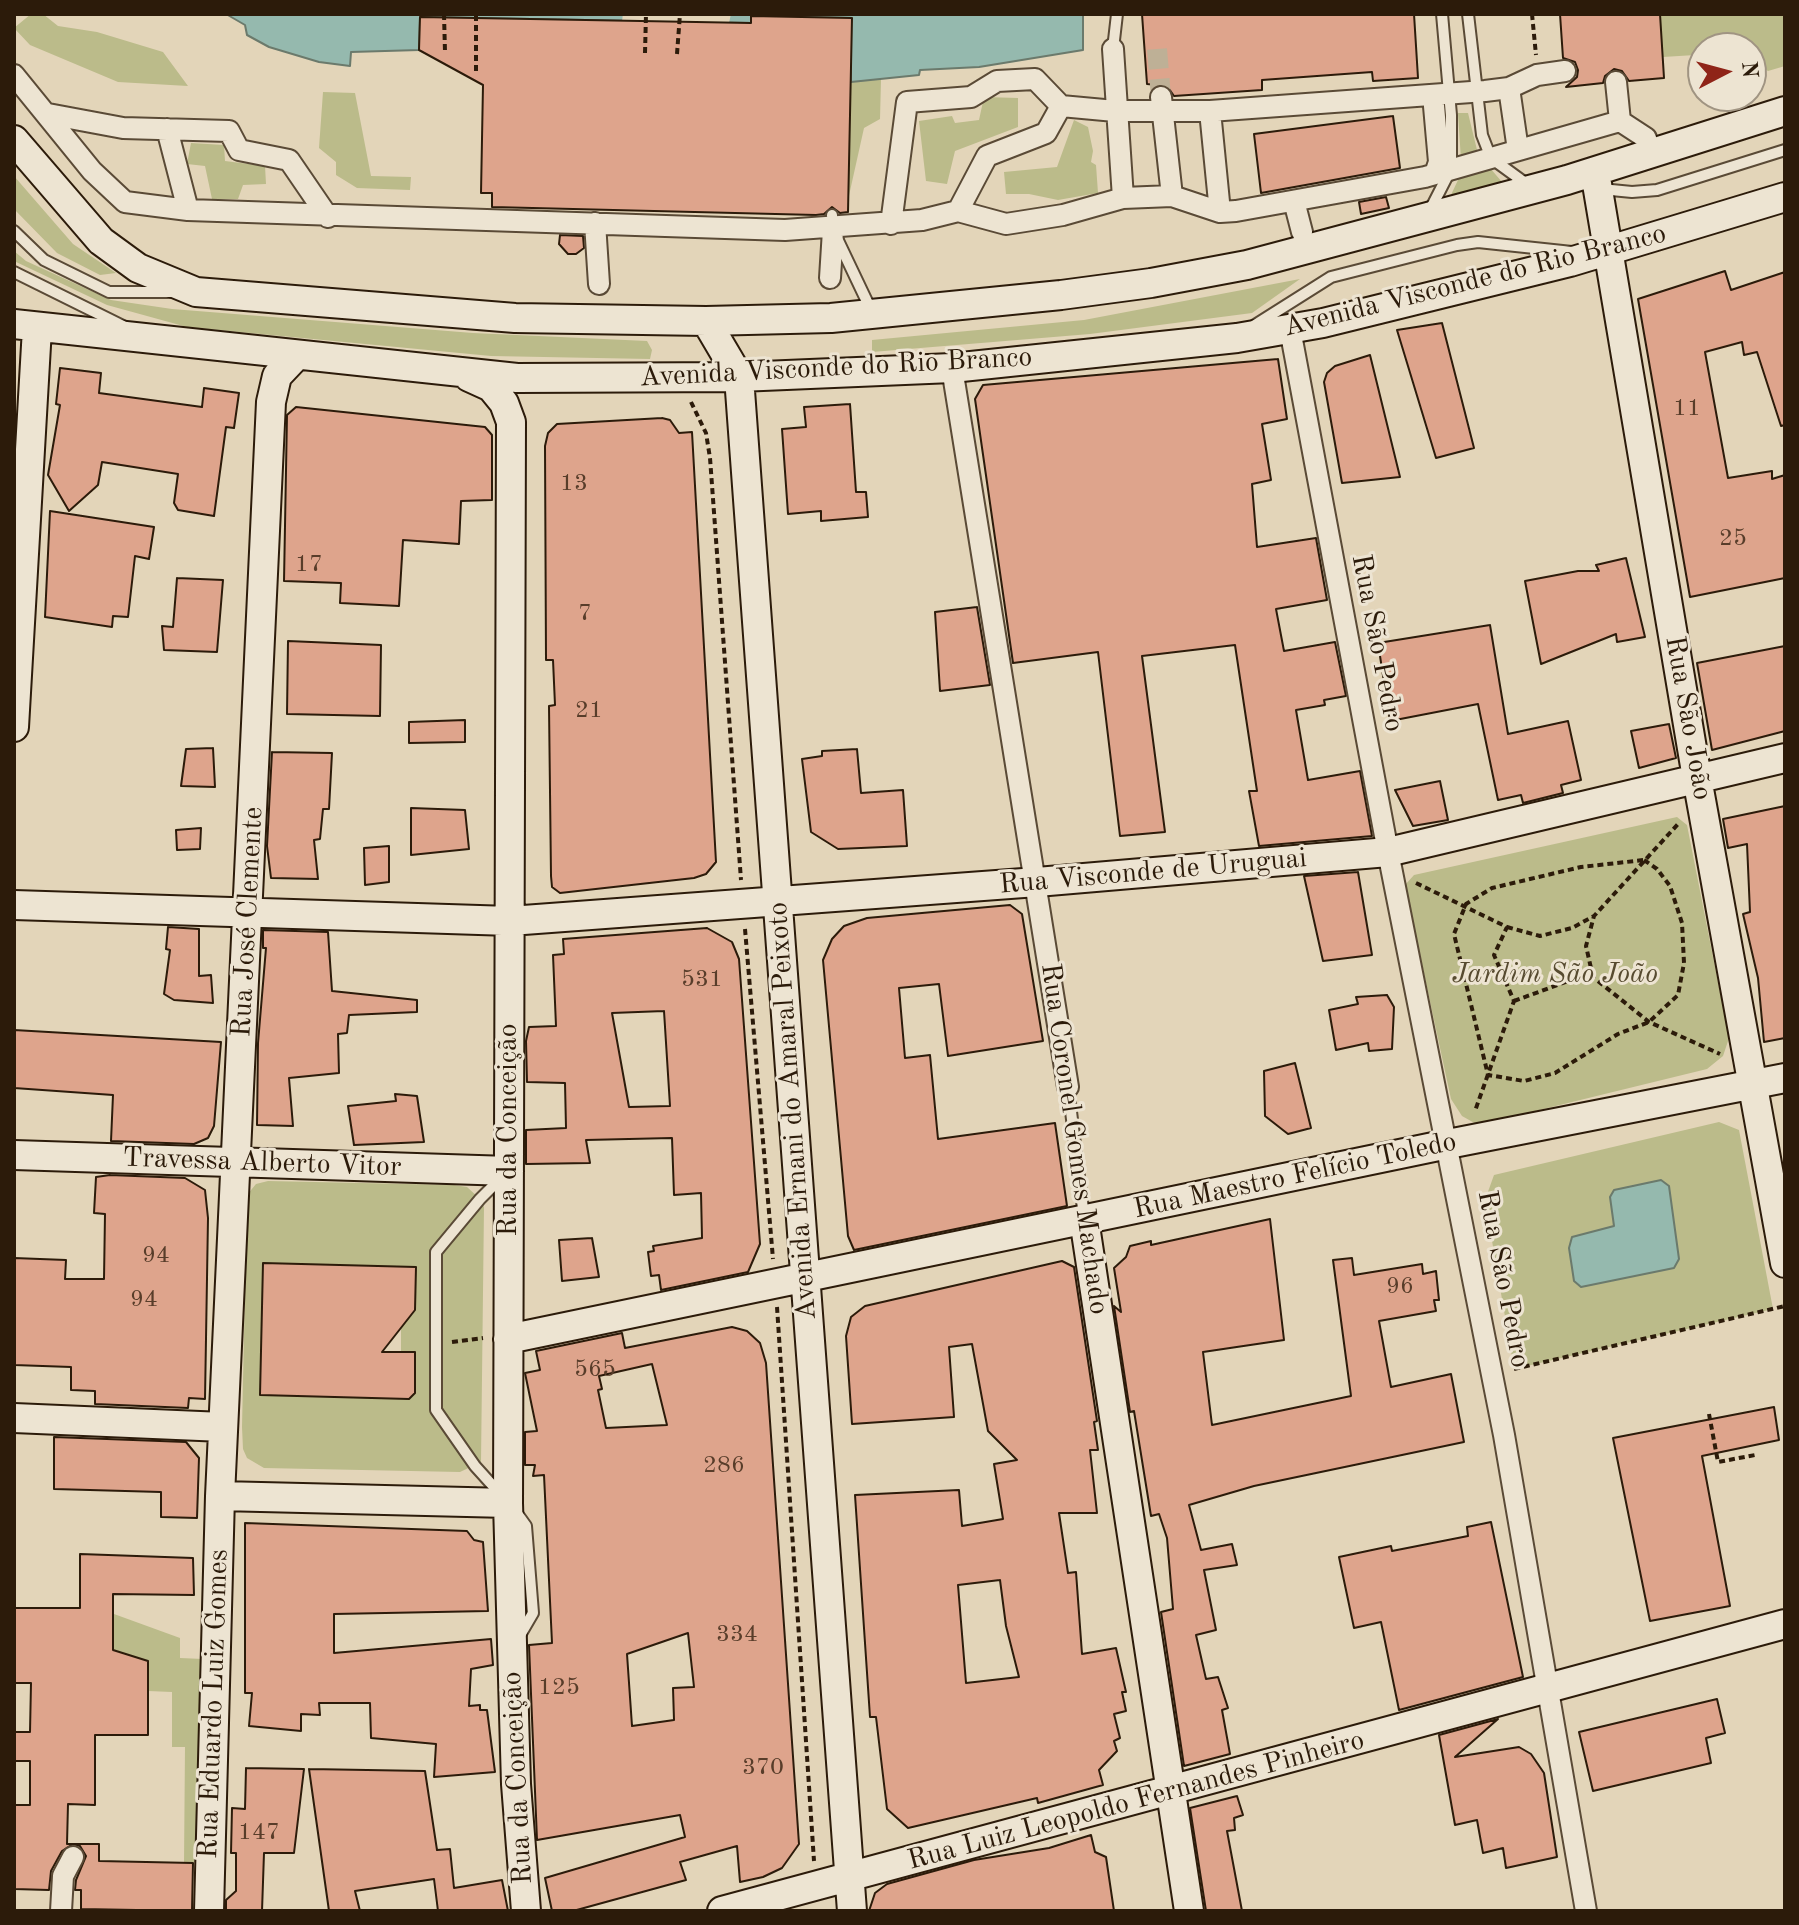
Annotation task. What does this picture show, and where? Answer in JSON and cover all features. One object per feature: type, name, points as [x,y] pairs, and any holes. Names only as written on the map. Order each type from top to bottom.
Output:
[{"type":"main road","name":"Avenida Visconde do Rio Branco","points":[[14,140],[101,241],[148,273],[196,292],[515,318],[706,321],[873,314],[1151,283],[1247,265],[1533,188],[1567,180],[1596,180],[1785,111]]},
{"type":"main road","name":"Rua São João","points":[[1596,180],[1601,253],[1785,1263]]},
{"type":"main road","name":"Avenida Visconde do Rio Branco","points":[[25,326],[461,373],[554,379],[739,377],[952,368],[1237,338],[1290,329],[1601,253],[1785,197]]},
{"type":"main road","name":"Avenida Ernani do Amaral Peixoto","points":[[706,321],[739,377],[852,1911]]},
{"type":"main road","points":[[14,727],[25,326]]},
{"type":"main road","name":"Rua José Clemente","points":[[220,1496],[250,911],[271,402],[277,376],[296,356]]},
{"type":"main road","name":"Rua da Conceição","points":[[461,373],[491,387],[504,403],[511,422],[508,1503],[511,1646],[526,1911]]},
{"type":"main road","name":"Rua Visconde de Uruguai","points":[[14,905],[510,921],[1037,882],[1388,852],[1785,758]]},
{"type":"main road","name":"Rua Maestro Felício Toledo","points":[[508,1336],[1785,1078]]},
{"type":"main road","name":"Travessa Alberto Vitor","points":[[14,1155],[509,1171]]},
{"type":"main road","name":"Rua Coronel Gomes Machado","points":[[1084,1219],[1189,1911]]},
{"type":"main road","points":[[14,1418],[223,1427]]},
{"type":"main road","points":[[220,1496],[508,1503]]},
{"type":"main road","name":"Rua Eduardo Luiz Gomes","points":[[209,1911],[220,1496]]},
{"type":"main road","name":"Rua Luiz Leopoldo Fernandes Pinheiro","points":[[722,1911],[1785,1624]]},
{"type":"street","points":[[1113,49],[1123,198]]},
{"type":"street","points":[[891,224],[907,102],[971,97],[997,81],[1035,79],[1061,106],[1115,111],[1163,104],[1210,111],[1509,88],[1537,75],[1565,71]]},
{"type":"street","points":[[14,75],[92,171],[125,202],[188,210],[328,217],[595,223],[726,230],[832,222],[891,224],[958,211],[1006,224],[1063,215],[1123,198],[1172,196],[1220,212],[1443,172],[1620,121],[1646,138]]},
{"type":"street","points":[[1616,82],[1620,121]]},
{"type":"street","points":[[1509,88],[1518,150]]},
{"type":"street","points":[[1441,94],[1439,162],[1443,172]]},
{"type":"street","points":[[1163,104],[1172,196]]},
{"type":"street","points":[[958,211],[987,156],[1046,133],[1061,106]]},
{"type":"street","points":[[1210,111],[1220,212]]},
{"type":"street","points":[[48,114],[123,128],[229,131],[239,150],[289,160],[328,217]]},
{"type":"street","points":[[167,129],[188,210]]},
{"type":"street","points":[[1294,201],[1302,232]]},
{"type":"street","points":[[830,278],[832,222]]},
{"type":"street","points":[[595,223],[599,284]]},
{"type":"street","name":"Rua São Pedro","points":[[1290,329],[1388,852],[1492,1372],[1586,1911]]},
{"type":"street","name":"Rua Coronel Gomes Machado","points":[[952,368],[1068,1087]]},
{"type":"street","points":[[61,1911],[63,1876],[73,1857]]},
{"type":"lane","points":[[1113,49],[1117,14]]},
{"type":"lane","points":[[1441,94],[1442,14]]},
{"type":"lane","points":[[1468,14],[1482,135],[1491,158],[1533,188]]},
{"type":"lane","name":"Avenida Visconde do Rio Branco","points":[[1596,180],[1632,192],[1657,190],[1785,150]]},
{"type":"lane","points":[[1416,221],[1438,199],[1443,172]]},
{"type":"lane","points":[[832,222],[873,314]]},
{"type":"lane","points":[[14,231],[44,260],[109,292],[196,292]]},
{"type":"lane","points":[[1237,338],[1331,277],[1457,245],[1502,244],[1601,253]]},
{"type":"lane","points":[[18,272],[150,340]]},
{"type":"lane","name":"Rua Coronel Gomes Machado","points":[[1068,1087],[1084,1219]]},
{"type":"lane","points":[[508,1503],[475,1466],[436,1410],[436,1252],[480,1199],[509,1171]]},
{"type":"path","points":[[444,14],[445,52]]},
{"type":"path","points":[[476,14],[476,71]]},
{"type":"path","points":[[645,53],[646,14]]},
{"type":"path","points":[[677,54],[680,14]]},
{"type":"path","points":[[1532,14],[1537,75]]},
{"type":"path","points":[[674,378],[699,416],[710,458],[775,1283],[816,1887]]},
{"type":"path","points":[[1388,852],[1409,880],[1466,904],[1507,927],[1540,936],[1572,928],[1594,916],[1682,821]]},
{"type":"path","points":[[1644,860],[1657,869],[1670,886],[1682,923],[1684,963],[1678,995],[1649,1022],[1618,1034],[1555,1073],[1524,1081],[1488,1075],[1454,934],[1466,904],[1492,888],[1581,867],[1644,860]]},
{"type":"path","points":[[1593,977],[1586,946],[1594,916]]},
{"type":"path","points":[[1448,1144],[1471,1122],[1514,1001],[1494,955],[1507,927]]},
{"type":"path","points":[[1514,1001],[1582,976],[1593,977],[1649,1022],[1723,1056]]},
{"type":"path","points":[[1492,1372],[1785,1306]]},
{"type":"path","points":[[436,1343],[508,1336]]},
{"type":"path","points":[[1709,1414],[1718,1462],[1755,1455]]},
{"type":"green space","points":[[31,14],[43,14],[58,26],[97,32],[163,52],[188,86],[118,82],[30,45],[14,28]]},
{"type":"green space","points":[[1660,14],[1785,14],[1785,66],[1767,70],[1767,32],[1687,32],[1687,56],[1663,57]]},
{"type":"green space","points":[[881,79],[880,119],[864,128],[848,200],[851,82]]},
{"type":"green space","points":[[323,92],[355,93],[371,176],[411,177],[410,190],[357,188],[336,175],[336,162],[319,148]]},
{"type":"green space","points":[[984,97],[1018,98],[1018,127],[955,151],[947,184],[926,181],[919,121],[952,116],[955,123],[979,120]]},
{"type":"green space","points":[[1458,113],[1468,113],[1478,154],[1502,182],[1450,197],[1458,180],[1461,160]]},
{"type":"green space","points":[[1074,120],[1088,127],[1098,193],[1058,200],[1029,194],[1006,194],[1004,172],[1057,167]]},
{"type":"green space","points":[[191,143],[224,145],[225,161],[265,166],[266,184],[243,185],[238,199],[212,199],[205,166],[187,164]]},
{"type":"green space","points":[[14,176],[73,244],[116,273],[100,275],[57,253],[14,209]]},
{"type":"green space","points":[[14,251],[26,261],[111,300],[172,309],[473,333],[647,341],[652,350],[650,359],[491,356],[187,327],[107,305],[14,261]]},
{"type":"green space","points":[[1300,279],[1252,313],[1090,334],[872,352],[872,340],[1084,320]]},
{"type":"green space","name":"Jardim São João","points":[[1677,817],[1687,825],[1729,1038],[1723,1056],[1707,1069],[1478,1125],[1462,1116],[1451,1099],[1405,885],[1414,875]]},
{"type":"green space","points":[[1719,1122],[1739,1130],[1773,1309],[1514,1369],[1485,1200],[1494,1175]]},
{"type":"green space","points":[[268,1181],[454,1185],[467,1187],[480,1199],[484,1207],[481,1462],[460,1472],[264,1468],[247,1458],[243,1449],[242,1427],[247,1195],[256,1184]],"holes":[[[263,1264],[411,1267],[416,1272],[415,1310],[412,1315],[401,1314],[401,1352],[412,1352],[415,1356],[415,1393],[408,1399],[260,1395]]]},
{"type":"green space","points":[[114,1614],[180,1638],[180,1658],[203,1659],[195,1862],[184,1863],[185,1747],[172,1747],[172,1692],[148,1691],[113,1650]]},
{"type":"water","points":[[226,14],[1083,14],[1083,50],[979,67],[920,70],[919,75],[851,82],[851,18],[751,16],[751,23],[420,17],[419,50],[351,52],[350,66],[319,62],[269,47],[247,35],[245,25]]},
{"type":"water","points":[[1661,1180],[1669,1186],[1679,1259],[1674,1268],[1581,1287],[1574,1281],[1569,1248],[1572,1237],[1614,1226],[1610,1197],[1614,1190]]},
{"type":"pier","points":[[623,14],[731,14],[729,23],[622,21]]},
{"type":"building","points":[[1142,14],[1414,14],[1418,78],[1373,81],[1372,72],[1262,80],[1262,90],[1174,96],[1167,86],[1147,84]]},
{"type":"building","points":[[1560,14],[1660,14],[1664,78],[1629,81],[1622,71],[1614,69],[1605,76],[1603,83],[1566,87],[1577,77],[1578,70],[1575,62],[1563,58]]},
{"type":"building","points":[[751,16],[852,18],[848,212],[840,213],[832,207],[824,214],[816,215],[492,207],[492,193],[481,193],[483,85],[419,50],[420,17],[751,23]]},
{"type":"building","points":[[1393,116],[1400,168],[1261,193],[1254,134]]},
{"type":"building","points":[[1386,197],[1389,208],[1361,214],[1359,202]]},
{"type":"building","points":[[560,235],[583,236],[584,248],[576,254],[568,254],[559,244]]},
{"type":"building","points":[[1725,271],[1731,290],[1785,272],[1785,425],[1781,426],[1757,352],[1744,355],[1742,342],[1705,352],[1728,478],[1772,471],[1772,479],[1785,475],[1785,578],[1690,597],[1638,299]]},
{"type":"building","points":[[1442,323],[1474,448],[1436,458],[1397,330]]},
{"type":"building","points":[[1370,355],[1400,477],[1342,483],[1324,382],[1327,373],[1335,366]]},
{"type":"building","points":[[1278,359],[1287,419],[1262,424],[1271,480],[1252,484],[1257,547],[1316,538],[1327,600],[1276,609],[1284,651],[1335,642],[1346,696],[1324,700],[1325,705],[1296,710],[1308,780],[1360,771],[1372,836],[1259,846],[1249,791],[1257,791],[1235,645],[1142,656],[1165,832],[1120,836],[1098,652],[1013,663],[975,399],[983,385]]},
{"type":"building","points":[[60,368],[101,373],[99,393],[202,407],[204,388],[239,393],[234,428],[226,427],[214,516],[178,510],[174,503],[178,474],[102,462],[98,485],[69,511],[48,475],[60,405],[56,404]]},
{"type":"building","points":[[850,404],[856,492],[866,492],[868,517],[821,521],[821,511],[788,514],[782,429],[806,427],[804,407]]},
{"type":"building","points":[[296,407],[485,427],[492,435],[492,500],[461,501],[459,544],[403,540],[399,606],[340,603],[341,583],[284,581],[287,415]]},
{"type":"building","points":[[670,420],[679,433],[692,432],[716,862],[706,874],[694,878],[560,893],[552,887],[551,876],[549,706],[555,705],[553,660],[546,660],[545,446],[548,433],[557,424]]},
{"type":"building","points":[[50,511],[154,527],[149,559],[135,556],[128,617],[113,616],[112,627],[45,617]]},
{"type":"building","points":[[1626,558],[1645,637],[1617,642],[1616,634],[1541,664],[1525,581],[1578,571],[1599,571],[1596,565]]},
{"type":"building","points":[[177,578],[223,580],[217,652],[164,650],[162,626],[173,627]]},
{"type":"building","points":[[977,607],[990,685],[940,691],[935,612]]},
{"type":"building","points":[[1490,625],[1508,734],[1568,721],[1581,780],[1561,785],[1563,793],[1523,803],[1521,795],[1498,800],[1478,704],[1390,721],[1378,643]]},
{"type":"building","points":[[288,641],[381,645],[380,716],[287,714]]},
{"type":"building","points":[[1785,646],[1785,731],[1712,750],[1697,663]]},
{"type":"building","points":[[465,720],[465,742],[409,743],[409,722]]},
{"type":"building","points":[[1669,724],[1676,758],[1639,768],[1631,731]]},
{"type":"building","points":[[213,748],[215,787],[181,786],[186,749]]},
{"type":"building","points":[[857,749],[861,793],[903,790],[907,846],[838,849],[811,832],[802,759],[822,756],[822,751]]},
{"type":"building","points":[[272,752],[332,753],[329,809],[323,809],[320,839],[314,840],[318,879],[271,878],[267,846]]},
{"type":"building","points":[[1440,781],[1448,820],[1413,826],[1395,790]]},
{"type":"building","points":[[1785,806],[1785,1038],[1764,1042],[1758,978],[1743,914],[1750,912],[1747,844],[1728,848],[1723,819]]},
{"type":"building","points":[[411,808],[465,810],[469,849],[411,855]]},
{"type":"building","points":[[201,828],[200,849],[177,850],[176,830]]},
{"type":"building","points":[[389,846],[389,882],[365,885],[364,848]]},
{"type":"building","points":[[1358,872],[1372,955],[1323,961],[1304,876]]},
{"type":"building","points":[[1010,905],[1022,914],[1043,1041],[948,1056],[939,984],[899,988],[905,1058],[930,1055],[938,1139],[1055,1123],[1067,1206],[854,1250],[848,1236],[823,960],[832,939],[844,926],[867,918]]},
{"type":"building","points":[[168,927],[199,929],[199,976],[211,975],[213,1003],[174,1000],[164,994],[170,950],[166,949]]},
{"type":"building","points":[[707,928],[732,942],[739,959],[760,1244],[748,1272],[661,1290],[659,1275],[651,1276],[648,1252],[654,1251],[653,1246],[702,1238],[701,1193],[674,1195],[672,1138],[586,1140],[590,1163],[526,1164],[526,1130],[566,1128],[565,1083],[527,1082],[526,1041],[529,1027],[556,1026],[553,955],[564,954],[563,939]],"holes":[[[664,1011],[670,1106],[629,1107],[612,1013]]]},
{"type":"building","points":[[263,930],[328,932],[332,991],[417,1000],[417,1012],[349,1015],[347,1033],[338,1034],[339,1073],[289,1078],[293,1126],[257,1125],[258,1043],[266,948],[263,948]]},
{"type":"building","points":[[1387,995],[1394,1007],[1392,1049],[1369,1051],[1368,1043],[1336,1050],[1329,1010],[1358,1004],[1356,997]]},
{"type":"building","points":[[14,1030],[221,1042],[214,1126],[208,1138],[194,1144],[111,1141],[113,1095],[14,1088]]},
{"type":"building","points":[[1295,1063],[1311,1128],[1288,1134],[1265,1116],[1264,1071]]},
{"type":"building","points":[[395,1094],[417,1096],[424,1142],[354,1145],[348,1106],[396,1101]]},
{"type":"building","points":[[96,1177],[185,1178],[205,1190],[208,1218],[205,1399],[189,1398],[188,1408],[95,1404],[95,1391],[71,1390],[71,1367],[14,1365],[14,1258],[66,1260],[65,1279],[104,1279],[105,1214],[94,1213]]},
{"type":"building","points":[[1270,1219],[1284,1340],[1203,1352],[1212,1425],[1351,1396],[1333,1260],[1352,1258],[1354,1275],[1422,1264],[1423,1274],[1436,1271],[1439,1300],[1434,1300],[1436,1311],[1379,1321],[1391,1387],[1451,1374],[1464,1442],[1254,1486],[1189,1505],[1201,1550],[1232,1544],[1237,1565],[1204,1570],[1216,1630],[1196,1635],[1206,1679],[1218,1677],[1228,1708],[1222,1710],[1230,1754],[1184,1766],[1161,1612],[1173,1609],[1167,1538],[1159,1514],[1151,1516],[1134,1411],[1130,1412],[1114,1306],[1121,1312],[1114,1268],[1126,1257],[1130,1246],[1151,1241],[1151,1245]]},
{"type":"building","points":[[592,1238],[599,1277],[562,1281],[559,1240]]},
{"type":"building","points":[[1062,1261],[1074,1267],[1097,1421],[1094,1422],[1098,1450],[1090,1450],[1097,1513],[1059,1513],[1068,1573],[1076,1572],[1082,1654],[1116,1648],[1126,1692],[1122,1692],[1126,1711],[1114,1714],[1120,1738],[1114,1741],[1117,1751],[1099,1770],[1103,1785],[1038,1803],[1037,1798],[908,1828],[887,1809],[876,1717],[870,1717],[855,1495],[959,1490],[962,1526],[1003,1519],[994,1464],[1017,1460],[988,1431],[972,1344],[949,1347],[954,1417],[852,1424],[846,1336],[851,1317],[865,1306]],"holes":[[[1000,1580],[1006,1626],[1019,1677],[966,1683],[958,1585]]]},
{"type":"building","points":[[263,1263],[416,1267],[415,1310],[382,1352],[415,1352],[415,1393],[409,1399],[260,1395]]},
{"type":"building","points":[[732,1327],[747,1331],[760,1343],[766,1363],[799,1844],[782,1868],[763,1877],[740,1882],[737,1846],[680,1862],[686,1880],[573,1911],[552,1911],[545,1878],[685,1837],[680,1815],[537,1840],[529,1645],[552,1643],[544,1475],[533,1476],[535,1465],[525,1465],[525,1432],[537,1431],[525,1373],[540,1370],[536,1351],[622,1333],[625,1348]],"holes":[[[652,1364],[667,1425],[606,1428],[598,1390],[602,1389],[599,1376]],[[688,1633],[694,1687],[673,1688],[674,1720],[632,1726],[627,1654]]]},
{"type":"building","points":[[1774,1407],[1779,1440],[1702,1456],[1730,1606],[1650,1621],[1613,1438]]},
{"type":"building","points":[[54,1437],[186,1442],[199,1458],[197,1518],[161,1517],[161,1492],[54,1489]]},
{"type":"building","points":[[1491,1522],[1523,1677],[1399,1710],[1381,1622],[1354,1628],[1339,1557],[1391,1546],[1392,1551],[1468,1536],[1467,1527]]},
{"type":"building","points":[[245,1523],[467,1531],[474,1540],[483,1542],[488,1611],[334,1614],[334,1653],[491,1639],[493,1665],[471,1669],[469,1706],[480,1705],[480,1710],[487,1710],[495,1772],[434,1777],[436,1744],[371,1738],[370,1703],[319,1703],[320,1715],[301,1714],[301,1731],[249,1726],[252,1693],[245,1693]]},
{"type":"building","points":[[80,1554],[193,1558],[194,1595],[113,1594],[113,1650],[148,1661],[148,1735],[95,1735],[95,1805],[68,1804],[67,1844],[73,1844],[62,1851],[51,1871],[49,1890],[14,1889],[14,1805],[30,1805],[30,1761],[14,1761],[14,1732],[30,1732],[31,1683],[14,1683],[14,1608],[80,1608]]},
{"type":"building","points":[[1717,1699],[1725,1733],[1706,1738],[1711,1763],[1593,1791],[1579,1732]]},
{"type":"building","points":[[1498,1719],[1455,1757],[1519,1747],[1531,1754],[1544,1773],[1557,1857],[1506,1868],[1503,1848],[1483,1853],[1477,1820],[1455,1825],[1439,1735]]},
{"type":"building","points":[[246,1768],[304,1769],[294,1853],[264,1853],[262,1911],[226,1911],[226,1900],[236,1891],[236,1853],[231,1853],[232,1808],[245,1809]]},
{"type":"building","points":[[309,1769],[425,1771],[437,1850],[450,1849],[454,1888],[502,1880],[508,1911],[438,1911],[434,1879],[355,1891],[360,1911],[329,1911]]},
{"type":"building","points":[[1237,1796],[1243,1815],[1234,1818],[1235,1830],[1227,1831],[1242,1911],[1206,1911],[1190,1808]]},
{"type":"building","points":[[1091,1835],[1095,1852],[1106,1857],[1114,1911],[869,1911],[875,1893],[887,1884],[974,1860],[1049,1848]]},
{"type":"building","points":[[73,1844],[99,1844],[99,1861],[193,1863],[192,1911],[81,1909],[81,1890],[75,1890],[86,1856],[80,1846]]},
{"type":"tunnel","points":[[1157,49],[1161,97]]}]
